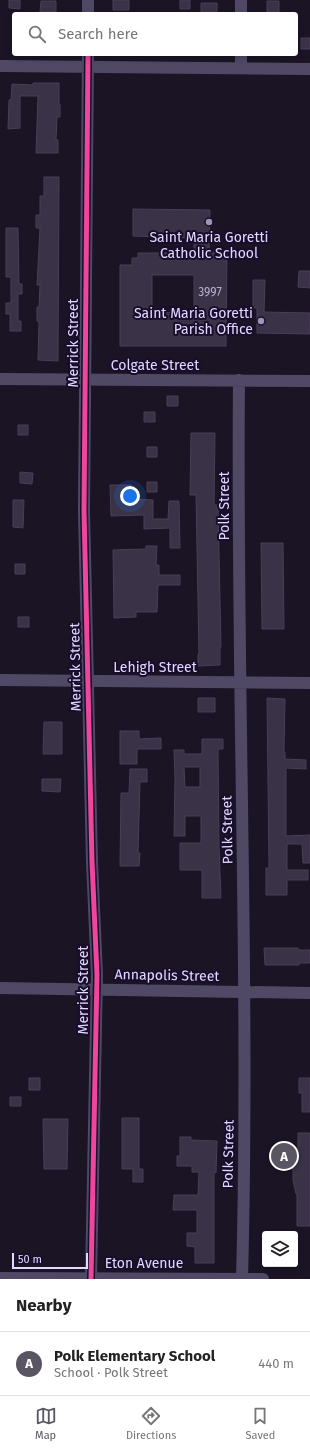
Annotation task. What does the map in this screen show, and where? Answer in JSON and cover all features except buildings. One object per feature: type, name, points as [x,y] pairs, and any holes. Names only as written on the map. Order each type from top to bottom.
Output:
[{"type":"street","points":[[88,0],[88,12]]},
{"type":"street","points":[[241,0],[241,12]]},
{"type":"street","name":"Merrick Street","points":[[88,56],[84,511],[87,681],[96,988],[91,1278]]},
{"type":"street","points":[[241,56],[241,68]]},
{"type":"street","points":[[0,66],[310,68]]},
{"type":"street","name":"Colgate Street","points":[[0,379],[310,381]]},
{"type":"street","name":"Polk Street","points":[[239,380],[238,516],[245,992],[242,1279]]},
{"type":"street","name":"Lehigh Street","points":[[0,680],[310,682]]},
{"type":"street","name":"Annapolis Street","points":[[0,988],[96,988],[310,993]]},
{"type":"street","name":"Eton Avenue","points":[[0,1278],[264,1279]]},
{"type":"cycle path","points":[[88,56],[84,511],[92,862],[97,975],[91,1279]]},
{"type":"place","name":"Saint Maria Goretti Catholic School","points":[[209,222]]},
{"type":"place","name":"Saint Maria Goretti Parish Office","points":[[261,321]]},
{"type":"place","name":"Polk Elementary School","points":[[284,1156]]}]
